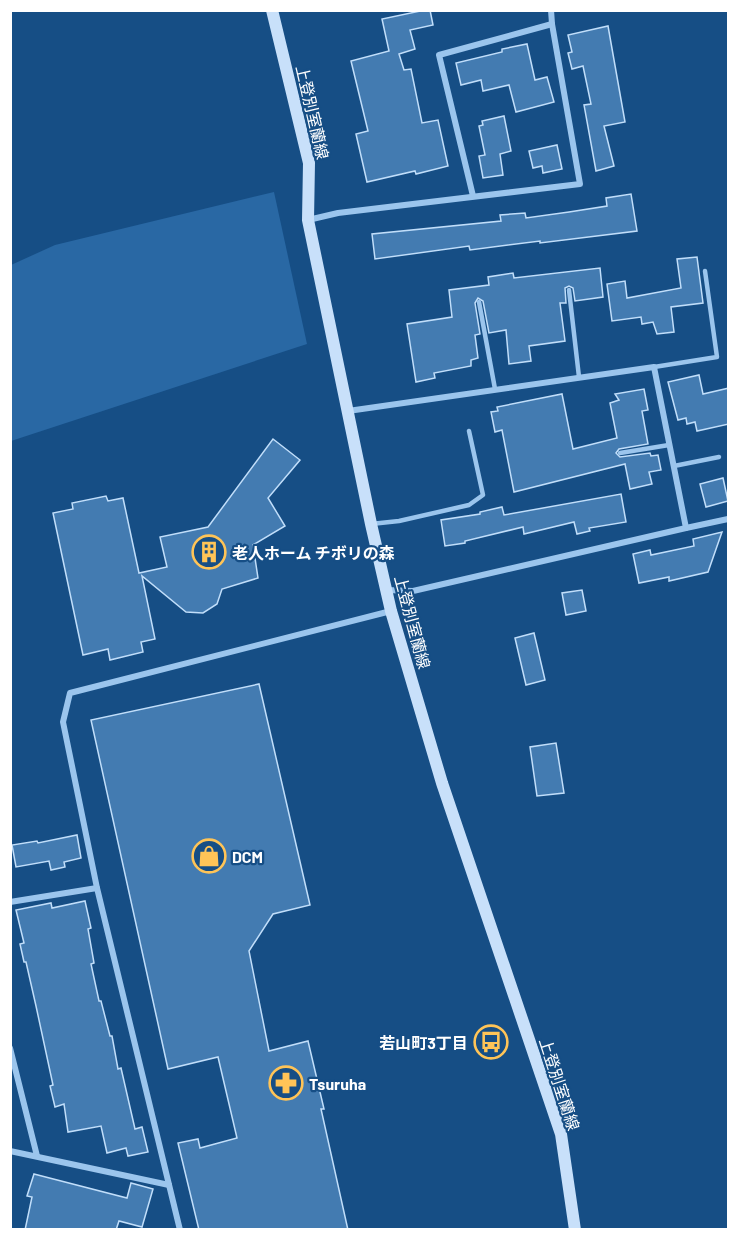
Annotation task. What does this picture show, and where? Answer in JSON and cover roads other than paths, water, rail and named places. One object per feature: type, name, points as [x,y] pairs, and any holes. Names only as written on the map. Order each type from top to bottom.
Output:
[{"type":"main road","name":"上登別室蘭線","points":[[272,10],[309,163],[308,220],[391,611],[445,792],[561,1134],[575,1230]]},
{"type":"street","points":[[308,220],[338,213],[580,184],[551,10]]},
{"type":"street","points":[[473,196],[439,55],[552,24]]},
{"type":"street","points":[[348,411],[654,367],[686,528]]},
{"type":"street","points":[[386,590],[413,591],[729,519]]},
{"type":"street","points":[[180,1230],[97,888],[63,722],[70,693],[391,611]]},
{"type":"street","points":[[10,902],[97,888]]},
{"type":"street","points":[[10,1048],[37,1156]]},
{"type":"street","points":[[10,1151],[170,1185]]},
{"type":"lane","points":[[654,367],[717,357],[705,271]]},
{"type":"lane","points":[[569,290],[579,377]]},
{"type":"lane","points":[[479,302],[495,389]]},
{"type":"lane","points":[[371,524],[399,521],[470,505],[483,495],[469,431]]},
{"type":"lane","points":[[620,453],[669,445]]},
{"type":"lane","points":[[674,466],[719,457]]},
{"type":"place","name":"老人ホーム チボリの森","points":[[209,552]]},
{"type":"place","name":"DCM","points":[[209,856]]},
{"type":"place","name":"若山町3丁目","points":[[491,1042]]},
{"type":"place","name":"Tsuruha","points":[[286,1083]]}]
